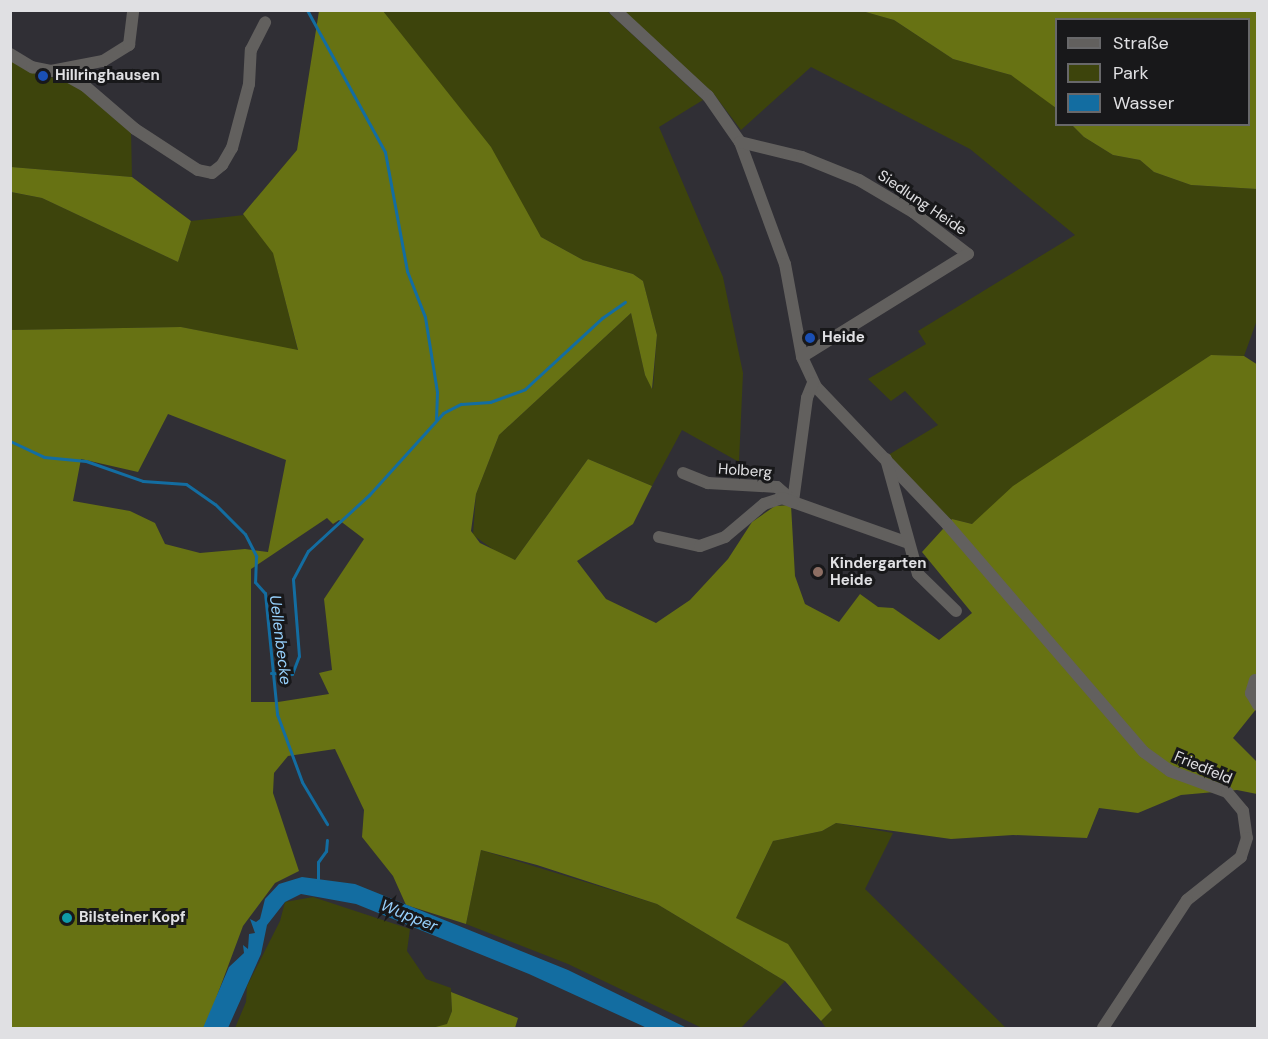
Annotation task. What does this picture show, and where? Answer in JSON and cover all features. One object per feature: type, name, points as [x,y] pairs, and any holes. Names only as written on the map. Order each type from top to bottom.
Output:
[{"type":"street","points":[[10,54],[36,68],[58,71],[103,61],[123,52],[133,36],[133,10]]},
{"type":"street","points":[[615,10],[708,96],[741,142],[785,264],[802,357],[813,383],[885,458],[906,542],[918,574],[956,611]]},
{"type":"street","points":[[58,71],[85,86],[135,129],[198,170],[212,173],[222,165],[232,148],[248,92],[251,50],[265,22]]},
{"type":"street","name":"Siedlung Heide","points":[[741,142],[802,157],[859,180],[913,212],[968,254],[802,357]]},
{"type":"street","points":[[813,383],[807,398],[793,502],[906,542]]},
{"type":"street","name":"Friedfeld","points":[[885,458],[947,524],[1144,752],[1170,771],[1227,792],[1252,826],[1241,857],[1187,900],[1103,1029]]},
{"type":"street","name":"Holberg","points":[[683,473],[708,483],[777,487],[793,502]]},
{"type":"street","name":"Holberg","points":[[659,537],[700,546],[725,537],[764,504],[782,498],[793,502]]},
{"type":"street","points":[[1256,680],[1251,693],[1257,705]]},
{"type":"green space","points":[[319,11],[383,11],[491,147],[541,237],[583,260],[633,274],[643,281],[657,335],[652,389],[645,375],[631,313],[499,435],[476,494],[471,531],[480,543],[515,560],[588,459],[652,486],[633,524],[577,561],[606,599],[656,623],[690,600],[728,559],[752,522],[775,506],[791,505],[795,576],[805,604],[839,622],[860,594],[878,607],[893,608],[939,640],[972,613],[922,552],[952,519],[972,524],[1013,486],[1211,355],[1244,356],[1258,365],[1258,673],[1251,680],[1257,708],[1233,738],[1257,762],[1257,794],[1237,790],[1181,795],[1138,813],[1099,808],[1087,838],[1013,835],[951,839],[836,823],[822,831],[773,841],[736,918],[788,944],[832,1010],[821,1021],[785,981],[657,904],[537,865],[481,850],[466,924],[406,905],[393,876],[362,837],[364,810],[335,749],[288,756],[274,773],[273,793],[299,871],[275,883],[243,926],[205,1028],[11,1028],[10,330],[181,327],[298,350],[273,253],[243,214],[297,150]],"holes":[[[168,414],[286,460],[268,552],[245,549],[200,553],[165,544],[155,523],[130,511],[73,501],[81,459],[138,472]],[[327,518],[333,524],[339,520],[364,539],[324,599],[332,670],[319,673],[329,694],[278,702],[251,702],[251,569]]]},
{"type":"green space","points":[[383,11],[607,11],[703,100],[659,127],[723,277],[743,373],[739,462],[682,430],[652,486],[588,459],[515,560],[505,558],[473,535],[476,494],[499,435],[631,313],[645,375],[653,389],[657,335],[643,281],[633,274],[583,260],[541,237],[433,75]]},
{"type":"green space","points":[[621,11],[862,11],[894,20],[953,59],[1011,75],[1030,86],[1055,107],[1055,126],[1073,126],[1084,137],[1113,155],[1140,160],[1154,172],[1191,185],[1257,189],[1257,320],[1244,356],[1211,355],[972,524],[952,519],[947,524],[885,457],[938,425],[905,391],[891,401],[868,379],[926,344],[918,331],[1075,235],[970,149],[811,67],[741,130],[713,93]]},
{"type":"green space","points":[[862,11],[1257,11],[1257,189],[1191,185],[1154,172],[1140,160],[1113,155],[1084,137],[1073,126],[1250,126],[1250,18],[1055,18],[1055,107],[1011,75],[953,59],[894,20]]},
{"type":"green space","points":[[10,58],[41,74],[84,88],[131,130],[132,177],[11,167]]},
{"type":"green space","points":[[11,167],[132,177],[191,221],[178,262],[42,198],[11,192]]},
{"type":"green space","points":[[10,192],[42,198],[178,262],[191,221],[244,215],[273,252],[298,351],[181,327],[11,330]]},
{"type":"green space","points":[[836,823],[893,833],[865,889],[1006,1028],[826,1028],[821,1021],[832,1010],[736,918],[773,841],[822,831]]},
{"type":"green space","points":[[481,850],[657,904],[785,981],[741,1028],[702,1028],[568,964],[466,924]]},
{"type":"green space","points":[[313,897],[410,929],[407,951],[426,979],[451,988],[452,1011],[447,1025],[432,1028],[235,1028],[246,1002],[247,986],[280,921],[285,902]]},
{"type":"green space","points":[[451,992],[518,1018],[515,1028],[432,1028],[447,1024],[452,1011]]},
{"type":"water","name":"Wupper","points":[[302,877],[355,884],[568,970],[687,1028],[647,1028],[529,974],[356,904],[301,894],[285,902],[267,925],[261,954],[228,1028],[203,1028],[229,967],[244,953],[243,945],[248,949],[249,934],[255,933],[250,919],[256,922],[260,919],[265,899],[279,884]]},
{"type":"waterway","points":[[307,10],[385,152],[407,271],[425,317],[437,392],[436,419]]},
{"type":"waterway","points":[[271,673],[292,674],[299,656],[293,579],[308,551],[369,495],[443,413],[461,404],[490,402],[525,389],[602,318],[625,302]]},
{"type":"waterway","name":"Uellenbecke","points":[[10,441],[44,457],[86,461],[143,481],[186,484],[215,504],[245,534],[256,556],[255,582],[265,593],[277,714],[302,782],[327,824]]},
{"type":"waterway","name":"Uellenbecke","points":[[318,880],[318,862],[326,851],[327,840]]},
{"type":"place","name":"Hillringhausen","points":[[43,76]]},
{"type":"place","name":"Heide","points":[[810,338]]},
{"type":"place","name":"Kindergarten Heide","points":[[818,572]]},
{"type":"place","name":"Bilsteiner Kopf","points":[[67,918]]}]
